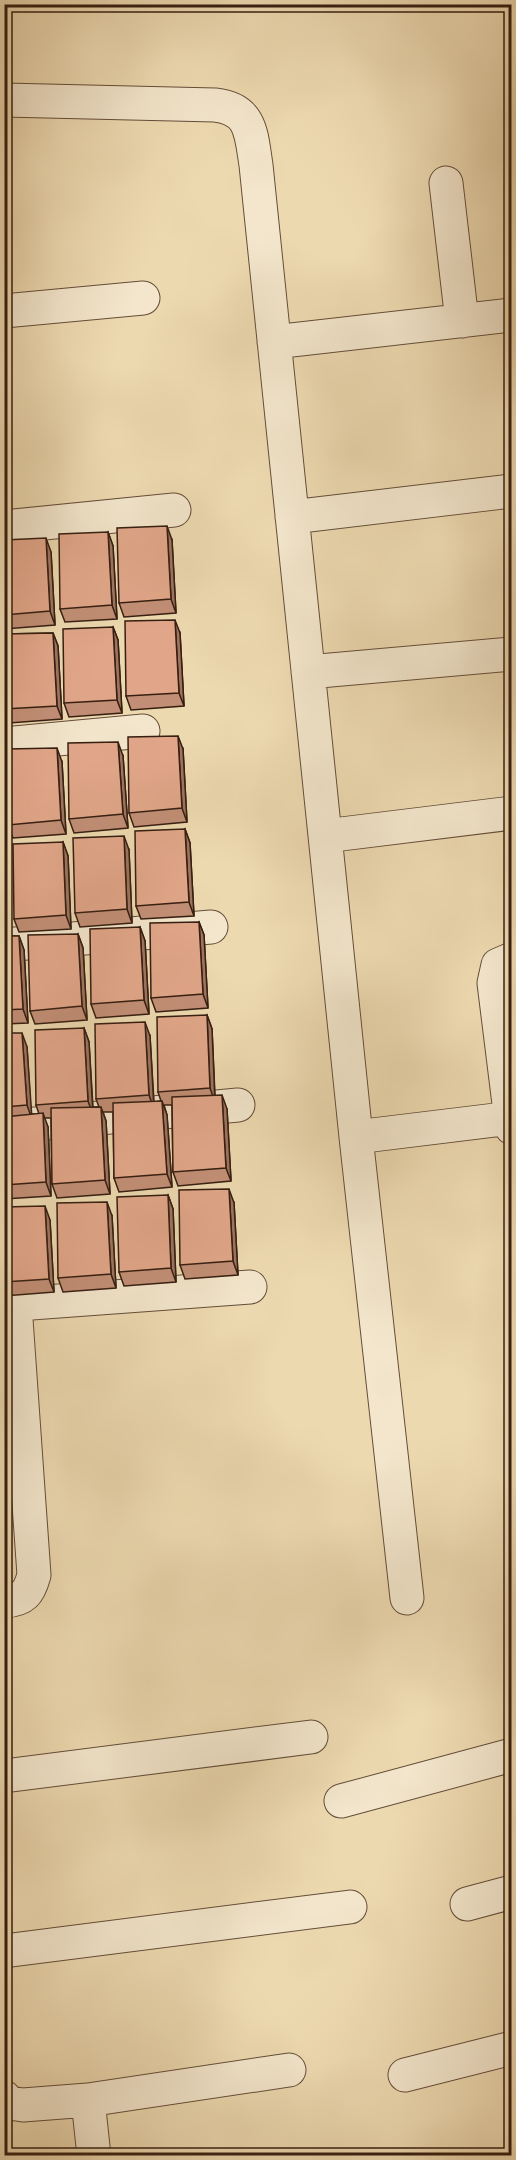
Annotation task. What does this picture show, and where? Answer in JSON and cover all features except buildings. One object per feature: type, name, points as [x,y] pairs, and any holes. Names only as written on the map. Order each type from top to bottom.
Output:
[{"type":"street","points":[[4,100],[228,106],[240,112],[248,124],[256,165],[291,517],[406,1598]]},
{"type":"street","points":[[446,183],[462,321]]},
{"type":"street","points":[[4,311],[143,298]]},
{"type":"street","points":[[274,342],[512,315]]},
{"type":"street","points":[[291,517],[512,491]]},
{"type":"street","points":[[4,527],[174,510]]},
{"type":"street","points":[[308,672],[512,654]]},
{"type":"street","points":[[4,744],[143,731]]},
{"type":"street","points":[[325,836],[512,813]]},
{"type":"street","points":[[4,945],[211,927]]},
{"type":"street","points":[[356,1137],[511,1122],[494,983],[498,965],[512,959]]},
{"type":"street","points":[[4,1127],[238,1105]]},
{"type":"street","points":[[4,1601],[18,1600],[29,1593],[34,1575],[16,1451],[10,1305],[250,1287]]},
{"type":"street","points":[[4,1776],[311,1737]]},
{"type":"street","points":[[341,1801],[512,1755]]},
{"type":"street","points":[[467,1904],[512,1892]]},
{"type":"street","points":[[4,1951],[350,1907]]},
{"type":"street","points":[[405,2075],[512,2048]]},
{"type":"street","points":[[10,2109],[88,2100],[289,2070]]},
{"type":"street","points":[[88,2100],[94,2156]]}]
